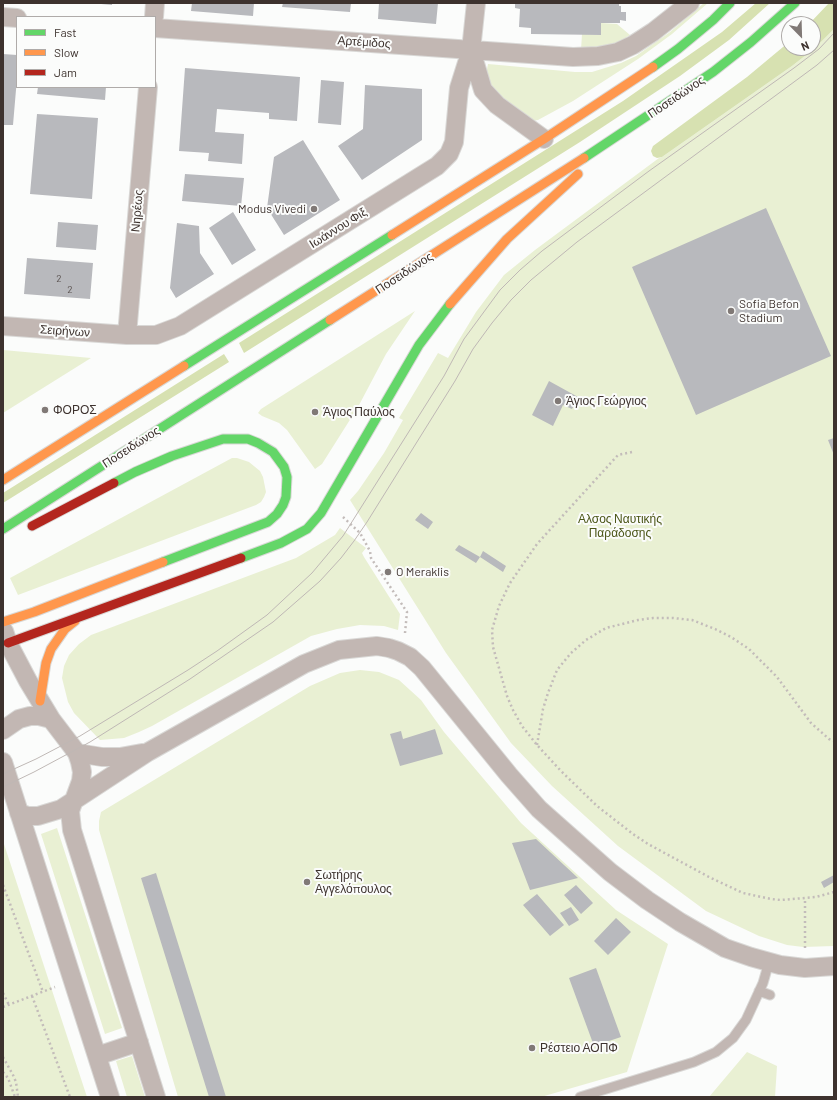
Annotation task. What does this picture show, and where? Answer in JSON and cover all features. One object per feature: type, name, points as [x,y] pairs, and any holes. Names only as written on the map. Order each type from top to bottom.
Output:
[{"type":"highway","points":[[3,480],[544,139],[640,76],[678,49],[730,3]]},
{"type":"highway","name":"Ποσειδώνος","points":[[3,529],[620,135],[713,72],[751,42],[795,3]]},
{"type":"highway","points":[[6,636],[79,617],[281,543],[307,529],[321,513],[419,345],[443,312],[508,239],[620,135]]},
{"type":"highway","points":[[3,622],[268,522],[277,514],[283,505],[286,497],[287,477],[284,467],[279,459],[273,452],[262,445],[248,439],[223,439],[172,456],[135,472],[24,530]]},
{"type":"highway","points":[[40,701],[46,663],[51,649],[65,629],[79,617]]},
{"type":"street","points":[[154,16],[155,3]]},
{"type":"street","points":[[476,3],[471,50],[483,90],[497,105],[544,139]]},
{"type":"street","name":"Αρτέμιδος","points":[[156,28],[573,57],[598,56],[618,52],[633,45],[653,32],[690,3]]},
{"type":"street","points":[[3,17],[16,18]]},
{"type":"street","name":"Ιωάννου Φιξ","points":[[127,335],[156,335],[180,326],[437,166],[448,154],[454,142],[460,88],[471,50]]},
{"type":"street","name":"Νηρέως","points":[[127,335],[148,88]]},
{"type":"street","name":"Σειρήνων","points":[[3,326],[127,335]]},
{"type":"street","points":[[6,636],[40,701],[51,719],[77,753],[82,772],[81,781],[72,802],[70,816],[72,830],[156,1097]]},
{"type":"street","points":[[19,813],[28,816],[38,816],[61,809],[148,752],[304,664],[339,650],[377,646],[398,651],[410,657],[431,678],[504,770],[539,809],[610,872],[647,900],[680,922],[725,948],[780,965],[805,968],[834,966]]},
{"type":"street","points":[[3,730],[19,719],[30,716],[39,716],[51,719]]},
{"type":"street","points":[[77,753],[102,757],[120,757],[148,752]]},
{"type":"street","points":[[3,762],[110,1097]]},
{"type":"street","points":[[97,1056],[139,1042]]},
{"type":"lane","points":[[580,1097],[694,1062],[716,1052],[733,1038],[746,1020],[763,983],[769,962]]},
{"type":"lane","points":[[759,990],[770,995]]},
{"type":"path","points":[[632,452],[618,455],[538,544],[510,583],[499,606],[492,630],[492,647],[507,696],[513,710],[522,726],[561,771],[597,806],[648,844],[709,877],[743,893],[771,899],[816,897],[834,892]]},
{"type":"path","points":[[342,516],[360,533],[370,551],[372,558],[407,612],[405,636]]},
{"type":"path","points":[[537,745],[543,709],[548,694],[558,670],[571,653],[586,640],[606,628],[653,618],[692,620],[731,637],[749,649],[777,677],[811,723],[829,739],[834,741]]},
{"type":"path","points":[[3,885],[43,992]]},
{"type":"path","points":[[805,898],[805,953]]},
{"type":"path","points":[[3,1007],[59,986]]},
{"type":"path","points":[[3,993],[9,1005]]},
{"type":"path","points":[[32,996],[70,1097]]},
{"type":"path","points":[[3,1057],[16,1082],[18,1097]]},
{"type":"path","points":[[3,1072],[8,1078],[15,1097]]},
{"type":"green space","points":[[704,3],[708,3],[672,34],[638,59],[573,101],[538,120],[526,122],[490,87],[486,74],[488,64],[575,72],[592,72],[621,63],[636,56],[670,32]]},
{"type":"green space","points":[[756,3],[770,3],[729,40],[680,76],[580,142],[244,353],[239,343],[623,101],[722,32]]},
{"type":"green space","points":[[829,3],[834,3],[834,29],[821,42],[821,16],[817,16]]},
{"type":"green space","points":[[601,23],[617,24],[630,35],[606,52],[581,50],[582,34],[601,35]]},
{"type":"green space","name":"Αλσος Ναυτικής Παράδοσης","points":[[834,29],[834,946],[803,947],[787,945],[759,936],[706,911],[618,846],[552,786],[511,743],[446,653],[350,500],[358,491],[384,453],[403,420],[399,418],[438,353],[448,358],[476,312],[504,275],[535,250],[659,158],[805,56],[821,56],[821,42]]},
{"type":"green space","points":[[781,49],[781,56],[805,56],[662,157],[657,158],[653,156],[651,151],[653,146],[747,77]]},
{"type":"green space","points":[[415,311],[386,354],[358,407],[322,464],[315,469],[287,430],[279,423],[258,413],[261,409]]},
{"type":"green space","points":[[3,350],[91,358],[3,413]]},
{"type":"green space","points":[[224,354],[229,362],[3,503],[3,493]]},
{"type":"green space","points":[[232,458],[249,462],[260,471],[263,477],[266,492],[261,502],[18,595],[10,578]]},
{"type":"green space","points":[[340,528],[366,548],[362,553],[364,557],[400,614],[398,630],[384,626],[360,625],[311,636],[152,726],[124,738],[100,740],[74,713],[68,702],[62,678],[64,666],[69,655],[79,644],[91,635],[296,558],[335,535]]},
{"type":"green space","points":[[360,670],[379,672],[399,680],[421,700],[444,732],[521,823],[616,910],[668,944],[627,1072],[541,1097],[178,1097],[99,830],[101,812],[310,686],[340,673]]},
{"type":"green space","points":[[57,828],[122,1028],[105,1034],[41,834]]},
{"type":"green space","points":[[3,841],[87,1097],[3,1097]]},
{"type":"green space","points":[[747,1052],[777,1066],[775,1097],[709,1097]]},
{"type":"green space","points":[[132,1056],[145,1097],[127,1097],[116,1061]]},
{"type":"building","points":[[112,3],[112,5],[101,4]]},
{"type":"building","points":[[192,3],[254,3],[253,16],[191,11]]},
{"type":"building","points":[[283,3],[351,3],[350,12],[282,7]]},
{"type":"building","points":[[379,3],[438,3],[436,24],[378,19]]},
{"type":"building","points":[[515,3],[619,3],[619,6],[621,6],[621,12],[626,12],[626,21],[620,20],[620,23],[601,23],[601,35],[531,34],[531,28],[519,27],[520,9],[515,8]]},
{"type":"building","points":[[3,54],[16,55],[16,88],[13,125],[3,125]]},
{"type":"building","points":[[185,68],[300,77],[297,121],[269,119],[269,113],[217,109],[215,132],[244,134],[242,164],[208,161],[209,153],[179,151]]},
{"type":"building","points":[[321,80],[344,82],[341,125],[318,123]]},
{"type":"building","points":[[365,85],[422,89],[422,140],[362,180],[338,146],[363,129]]},
{"type":"building","points":[[38,88],[106,88],[105,100],[37,94]]},
{"type":"building","points":[[37,114],[98,118],[92,199],[30,194]]},
{"type":"building","points":[[303,140],[340,200],[284,235],[267,208],[274,157]]},
{"type":"building","points":[[185,174],[244,178],[241,206],[182,201]]},
{"type":"building","name":"Sofia Befon Stadium","points":[[766,208],[831,356],[696,415],[632,267]]},
{"type":"building","points":[[233,212],[256,250],[232,265],[209,228]]},
{"type":"building","points":[[58,222],[98,225],[96,250],[56,247]]},
{"type":"building","points":[[177,223],[199,226],[200,253],[214,274],[176,298],[170,288]]},
{"type":"building","points":[[27,258],[93,263],[90,299],[24,294]]},
{"type":"building","name":"Άγιος Γεώργιος","points":[[549,381],[578,397],[572,409],[563,405],[553,426],[532,415]]},
{"type":"building","points":[[834,438],[834,455],[828,440]]},
{"type":"building","points":[[421,513],[433,522],[428,529],[415,520]]},
{"type":"building","points":[[459,545],[480,557],[476,563],[455,550]]},
{"type":"building","points":[[483,551],[506,566],[503,572],[480,557]]},
{"type":"building","points":[[435,729],[443,754],[400,766],[390,734],[401,731],[403,739]]},
{"type":"building","points":[[536,839],[578,878],[530,890],[512,843]]},
{"type":"building","points":[[156,873],[226,1097],[209,1097],[141,878]]},
{"type":"building","points":[[834,875],[834,882],[824,888],[821,882]]},
{"type":"building","points":[[576,885],[593,903],[581,914],[564,895]]},
{"type":"building","points":[[537,894],[564,925],[550,936],[523,905]]},
{"type":"building","points":[[571,907],[579,920],[569,926],[560,913]]},
{"type":"building","points":[[616,918],[631,932],[608,955],[594,941]]},
{"type":"building","points":[[596,968],[621,1037],[594,1046],[569,978]]},
{"type":"tram line","points":[[3,774],[80,736],[188,670],[267,615],[312,573],[343,536],[444,376],[464,339],[500,290],[542,251],[649,171],[794,68],[819,49],[834,33]]},
{"type":"tram line","points":[[3,787],[90,742],[190,679],[273,622],[320,581],[341,558],[367,522],[455,381],[473,349],[511,300],[531,280],[577,242],[817,65],[834,50]]},
{"type":"traffic: fast","points":[[653,67],[678,49],[713,20],[730,3]]},
{"type":"traffic: fast","points":[[584,158],[713,72],[751,42],[795,3]]},
{"type":"traffic: fast","points":[[184,366],[392,235]]},
{"type":"traffic: fast","points":[[241,558],[281,543],[307,529],[321,513],[419,345],[450,304]]},
{"type":"traffic: fast","points":[[3,529],[330,320]]},
{"type":"traffic: fast","points":[[114,483],[172,456],[223,439],[248,439],[258,443],[273,452],[284,467],[287,477],[286,497],[277,514],[268,522],[163,562]]},
{"type":"traffic: slow","points":[[392,235],[544,139],[653,67]]},
{"type":"traffic: slow","points":[[330,320],[584,158]]},
{"type":"traffic: slow","points":[[450,304],[507,239],[578,174]]},
{"type":"traffic: slow","points":[[3,480],[184,366]]},
{"type":"traffic: slow","points":[[3,622],[34,612],[163,562]]},
{"type":"traffic: slow","points":[[40,701],[46,663],[51,649],[65,629],[75,621]]},
{"type":"traffic: jam","points":[[32,526],[114,483]]},
{"type":"traffic: jam","points":[[8,643],[241,558]]},
{"type":"place","name":"Modus Vivedi","points":[[314,209]]},
{"type":"place","name":"Sofia Befon Stadium","points":[[731,311]]},
{"type":"place","name":"Άγιος Γεώργιος","points":[[558,401]]},
{"type":"place","name":"ΦΟΡΟΣ","points":[[45,410]]},
{"type":"place","name":"Άγιος Παύλος","points":[[315,412]]},
{"type":"place","name":"O Meraklis","points":[[388,572]]},
{"type":"place","name":"Σωτήρης Αγγελόπουλος","points":[[307,882]]},
{"type":"place","name":"Ρέστειο ΑΟΠΦ","points":[[532,1048]]}]
